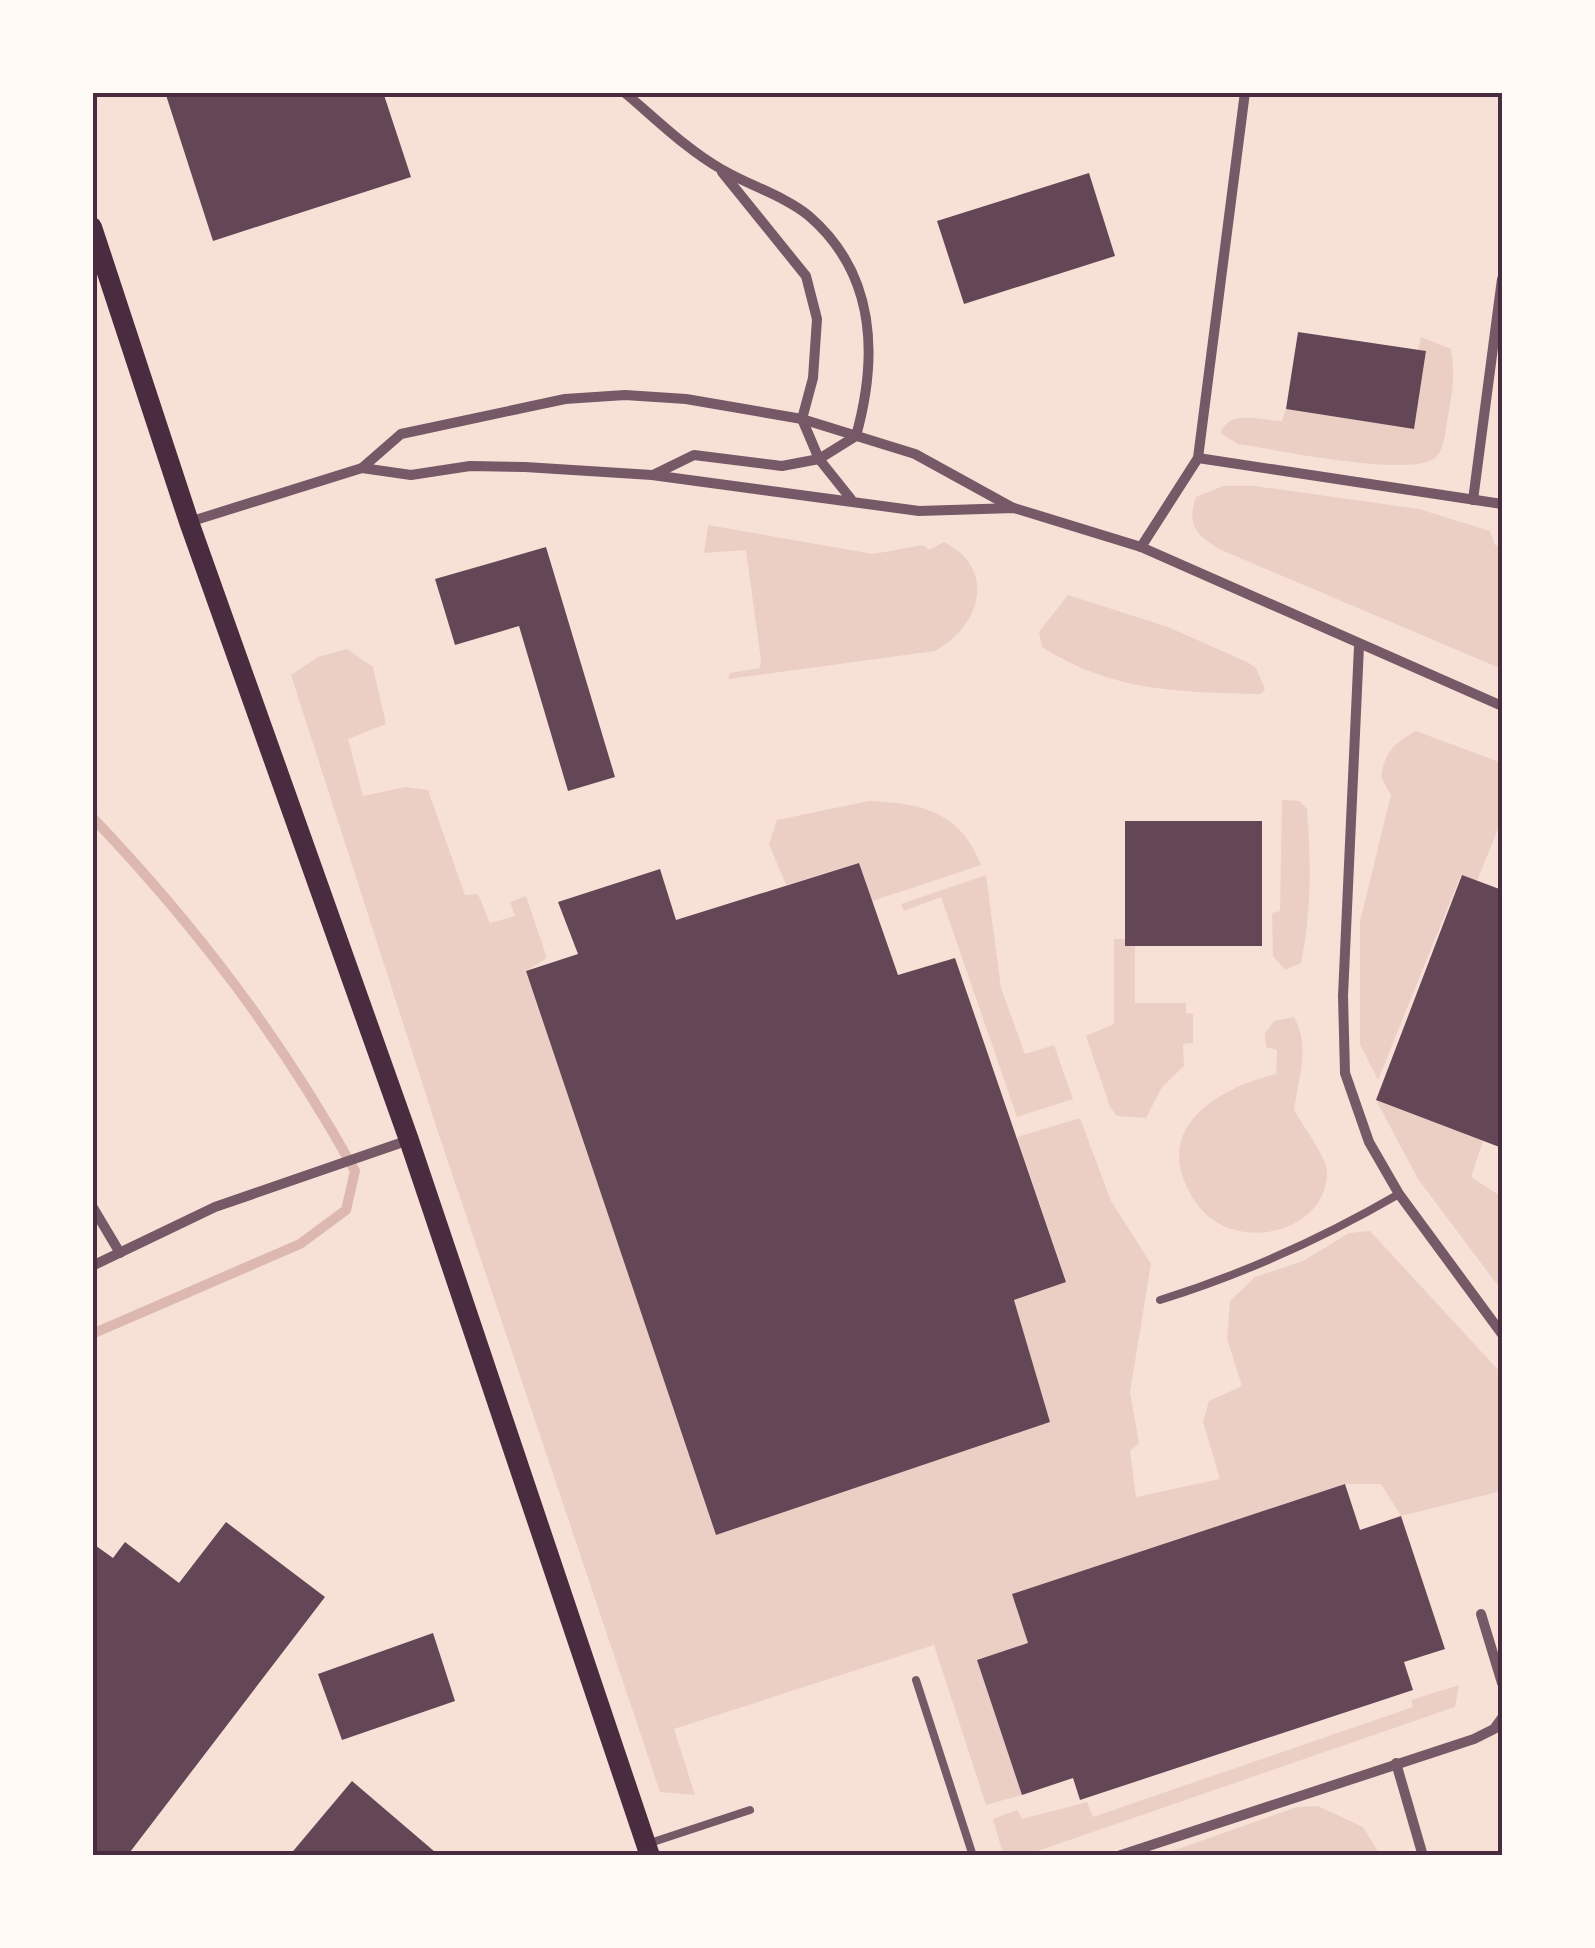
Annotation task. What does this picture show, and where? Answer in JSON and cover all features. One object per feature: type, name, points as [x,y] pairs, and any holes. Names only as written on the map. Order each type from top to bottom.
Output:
[{"type":"main road","points":[[92,228],[188,522],[410,1140],[648,1850]]},
{"type":"street","points":[[624,92],[718,168],[808,216],[854,270],[871,335],[868,393],[856,436],[819,459],[782,466],[694,455],[652,475]]},
{"type":"street","points":[[1141,547],[1198,458],[1246,92]]},
{"type":"street","points":[[718,168],[806,276],[817,319],[812,378],[802,419],[819,459],[851,499]]},
{"type":"street","points":[[1473,500],[1502,279]]},
{"type":"street","points":[[188,522],[362,468],[401,434],[565,399],[626,395],[686,399],[802,419],[915,454],[1014,508],[1141,547],[1502,706]]},
{"type":"street","points":[[1198,458],[1502,504]]},
{"type":"street","points":[[362,468],[411,475],[470,466],[507,466],[652,475],[919,511],[1014,508]]},
{"type":"street","points":[[1360,646],[1342,996],[1345,1073],[1368,1142],[1399,1194],[1502,1334]]},
{"type":"street","points":[[92,1266],[215,1207],[410,1140]]},
{"type":"street","points":[[92,1206],[120,1253]]},
{"type":"street","points":[[1481,1614],[1502,1683]]},
{"type":"street","points":[[1118,1856],[1474,1739],[1494,1730],[1502,1718]]},
{"type":"street","points":[[1396,1763],[1423,1856]]},
{"type":"lane","points":[[1160,1300],[1228,1278],[1399,1194]]},
{"type":"lane","points":[[916,1680],[973,1856]]},
{"type":"lane","points":[[648,1850],[750,1810]]},
{"type":"shaded area","points":[[1421,337],[1451,349],[1453,372],[1442,447],[1437,456],[1424,463],[1374,464],[1311,456],[1238,444],[1220,433],[1225,425],[1239,418],[1282,421],[1286,409],[1414,429],[1426,352],[1418,350]]},
{"type":"shaded area","points":[[1223,486],[1255,486],[1419,509],[1490,531],[1495,545],[1502,546],[1502,669],[1213,545],[1196,529],[1193,507],[1196,497]]},
{"type":"shaded area","points":[[708,525],[873,554],[923,545],[929,550],[944,542],[961,553],[972,567],[977,598],[963,628],[935,651],[728,679],[730,673],[760,668],[761,661],[746,550],[704,553]]},
{"type":"shaded area","points":[[1068,595],[1168,627],[1247,662],[1256,668],[1265,689],[1261,694],[1147,687],[1068,662],[1042,647],[1039,632]]},
{"type":"shaded area","points":[[347,649],[373,667],[386,724],[348,739],[363,796],[405,787],[428,790],[465,895],[478,894],[490,923],[515,916],[510,902],[526,896],[547,958],[526,971],[716,1535],[1050,1422],[1014,1300],[1066,1281],[1017,1137],[1080,1118],[1111,1201],[1151,1264],[1130,1392],[1139,1443],[1130,1451],[1136,1497],[1220,1479],[1203,1422],[1209,1401],[1242,1386],[1227,1339],[1230,1301],[1255,1277],[1303,1261],[1349,1233],[1370,1231],[1502,1374],[1502,1491],[1401,1516],[1381,1484],[1345,1484],[1012,1594],[1028,1643],[978,1660],[1022,1795],[986,1805],[934,1645],[674,1729],[695,1795],[660,1792],[437,1129],[291,675],[318,657]]},
{"type":"shaded area","points":[[1416,731],[1502,763],[1502,819],[1477,881],[1461,875],[1378,1080],[1360,1044],[1360,921],[1391,795],[1381,777],[1383,768],[1391,750]]},
{"type":"shaded area","points":[[1282,800],[1299,801],[1307,809],[1310,867],[1301,963],[1285,970],[1273,956],[1272,913],[1280,911]]},
{"type":"shaded area","points":[[869,801],[922,808],[951,822],[973,847],[981,865],[872,901],[858,863],[786,885],[769,844],[777,820]]},
{"type":"shaded area","points":[[986,875],[1001,988],[1025,1054],[1054,1045],[1073,1099],[1017,1117],[941,897],[904,911],[901,904]]},
{"type":"shaded area","points":[[1114,939],[1125,939],[1125,946],[1135,946],[1135,1003],[1186,1003],[1186,1013],[1193,1014],[1193,1043],[1183,1044],[1184,1066],[1162,1087],[1146,1118],[1117,1116],[1110,1107],[1086,1036],[1114,1024]]},
{"type":"shaded area","points":[[1294,1017],[1303,1051],[1294,1110],[1326,1165],[1324,1190],[1303,1218],[1288,1226],[1270,1232],[1233,1229],[1211,1219],[1192,1197],[1180,1164],[1181,1144],[1188,1126],[1217,1098],[1276,1074],[1277,1050],[1266,1047],[1265,1033],[1274,1021]]},
{"type":"shaded area","points":[[1376,1100],[1483,1141],[1471,1177],[1502,1197],[1502,1291],[1418,1179]]},
{"type":"shaded area","points":[[1459,1685],[1455,1707],[1026,1855],[1003,1854],[993,1819],[1017,1810],[1022,1819],[1087,1802],[1093,1817],[1413,1707],[1411,1700]]},
{"type":"shaded area","points":[[1318,1806],[1363,1827],[1380,1855],[1161,1855],[1297,1807]]},
{"type":"building","points":[[165,92],[383,92],[411,177],[213,241]]},
{"type":"building","points":[[1089,173],[1115,256],[964,304],[937,221]]},
{"type":"building","points":[[1298,332],[1426,351],[1414,429],[1286,409]]},
{"type":"building","points":[[546,547],[615,777],[568,791],[519,626],[455,645],[435,579]]},
{"type":"building","points":[[1125,821],[1262,821],[1262,946],[1125,946]]},
{"type":"building","points":[[859,863],[898,975],[955,958],[1066,1282],[1014,1300],[1050,1422],[716,1535],[526,971],[578,954],[558,902],[660,869],[676,920]]},
{"type":"building","points":[[1462,875],[1502,890],[1502,1148],[1376,1100]]},
{"type":"building","points":[[1345,1484],[1360,1530],[1401,1516],[1445,1649],[1404,1662],[1413,1690],[1080,1800],[1073,1778],[1022,1795],[977,1660],[1028,1643],[1012,1594]]},
{"type":"building","points":[[226,1522],[325,1597],[127,1856],[92,1856],[92,1543],[113,1558],[125,1542],[179,1583]]},
{"type":"building","points":[[433,1633],[455,1701],[342,1740],[318,1674]]},
{"type":"building","points":[[352,1781],[435,1852],[432,1856],[289,1856]]},
{"type":"waterway","points":[[92,817],[167,900],[235,985],[298,1075],[355,1171],[346,1210],[300,1244],[92,1334]]}]
